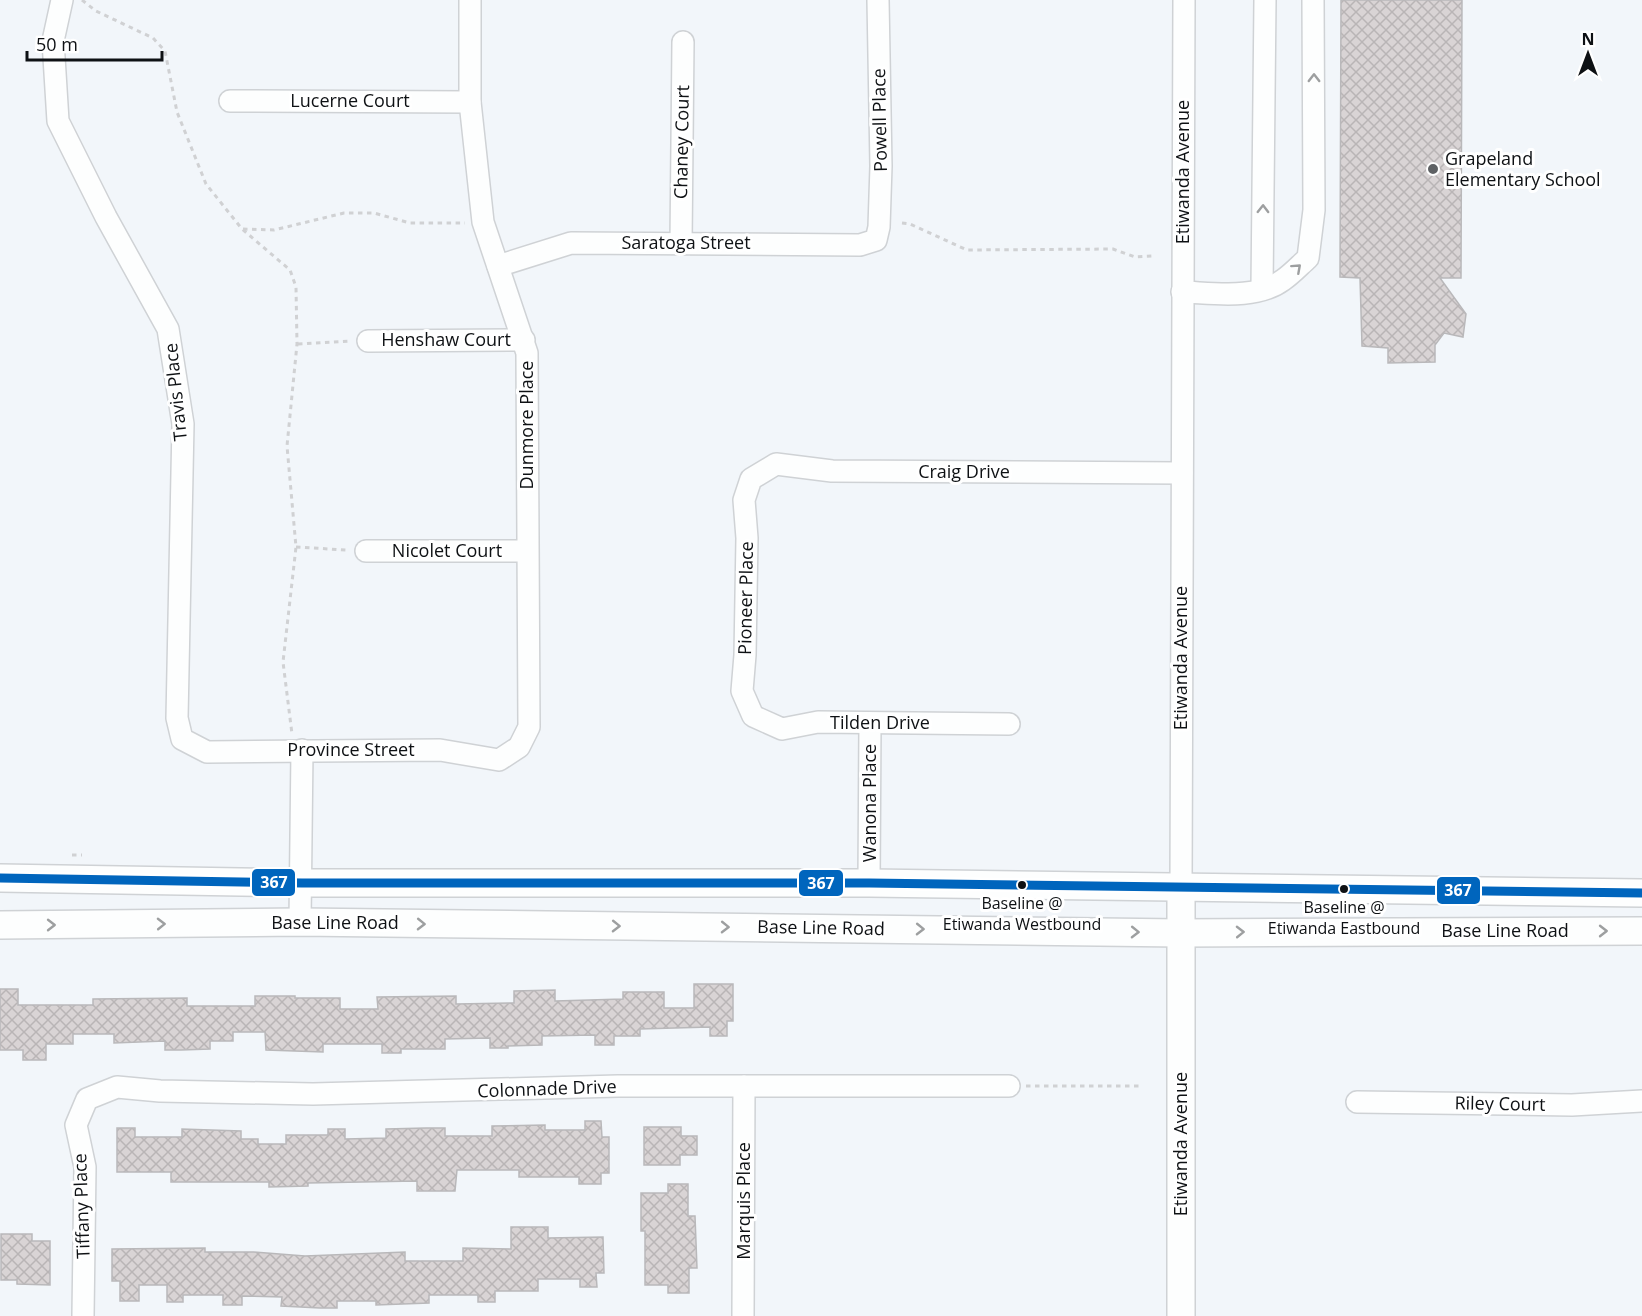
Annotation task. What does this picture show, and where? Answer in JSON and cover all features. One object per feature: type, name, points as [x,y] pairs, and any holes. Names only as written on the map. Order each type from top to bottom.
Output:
[{"type":"main road","points":[[0,878],[302,883],[869,883],[1642,893]]},
{"type":"main road","name":"Etiwanda Avenue","points":[[1181,888],[1181,1316]]},
{"type":"main road","name":"Base Line Road","points":[[0,925],[300,922],[1181,933],[1642,931]]},
{"type":"street","name":"Travis Place","points":[[62,0],[53,41],[58,121],[106,217],[168,329],[183,424],[177,718],[182,739]]},
{"type":"street","name":"Dunmore Place","points":[[470,0],[470,102],[483,222],[527,353],[529,727],[519,747]]},
{"type":"street","name":"Powell Place","points":[[876,240],[879,227],[881,166],[878,0]]},
{"type":"street","name":"Etiwanda Avenue","points":[[1181,888],[1184,0]]},
{"type":"street","points":[[1262,288],[1265,0]]},
{"type":"street","points":[[1182,292],[1243,293],[1262,288],[1282,281],[1308,258],[1314,210],[1313,0]]},
{"type":"street","name":"Chaney Court","points":[[681,243],[683,42]]},
{"type":"street","name":"Lucerne Court","points":[[230,100],[470,102]]},
{"type":"street","name":"Saratoga Street","points":[[498,266],[571,243],[860,245],[876,240]]},
{"type":"street","name":"Henshaw Court","points":[[368,341],[524,340]]},
{"type":"street","name":"Craig Drive","points":[[751,478],[776,464],[832,471],[1182,473]]},
{"type":"street","name":"Pioneer Place","points":[[751,478],[744,500],[747,538],[742,692],[753,717]]},
{"type":"street","name":"Nicolet Court","points":[[366,552],[527,551]]},
{"type":"street","name":"Tilden Drive","points":[[753,717],[782,729],[818,722],[1010,724]]},
{"type":"street","name":"Wanona Place","points":[[869,883],[870,723]]},
{"type":"street","name":"Province Street","points":[[182,739],[193,747],[207,752],[297,742],[440,750],[499,760],[519,747]]},
{"type":"street","points":[[297,742],[302,883],[300,922]]},
{"type":"street","name":"Colonnade Drive","points":[[87,1099],[117,1087],[160,1091],[313,1094],[618,1086],[1010,1086]]},
{"type":"street","name":"Marquis Place","points":[[743,1316],[744,1086]]},
{"type":"street","name":"Tiffany Place","points":[[83,1316],[84,1167],[76,1125],[87,1099]]},
{"type":"street","name":"Riley Court","points":[[1358,1102],[1572,1105],[1642,1101]]},
{"type":"path","points":[[82,0],[96,11],[153,38],[165,51],[177,112],[206,184],[242,229],[290,270],[298,304],[297,344],[287,446],[296,547],[283,662],[297,742]]},
{"type":"path","points":[[242,229],[274,230],[344,213],[374,213],[410,223],[483,222]]},
{"type":"path","points":[[902,223],[910,224],[967,250],[1113,249],[1135,257],[1152,256]]},
{"type":"path","points":[[297,344],[368,341]]},
{"type":"path","points":[[296,547],[366,552]]},
{"type":"path","points":[[1010,1086],[1141,1086]]},
{"type":"building","points":[[1341,0],[1462,0],[1461,278],[1440,278],[1466,314],[1463,337],[1444,333],[1435,345],[1435,362],[1388,363],[1388,348],[1362,346],[1360,278],[1340,277]]},
{"type":"building","points":[[694,984],[733,984],[733,1021],[727,1021],[727,1036],[710,1036],[710,1027],[640,1029],[640,1036],[614,1036],[614,1045],[595,1045],[595,1035],[542,1036],[542,1045],[508,1046],[508,1048],[490,1048],[490,1038],[445,1039],[445,1049],[401,1049],[401,1053],[382,1053],[382,1044],[323,1044],[323,1052],[266,1050],[265,1032],[233,1032],[233,1041],[210,1041],[210,1049],[181,1050],[165,1050],[165,1041],[114,1043],[114,1034],[73,1034],[73,1044],[46,1044],[46,1060],[23,1060],[23,1050],[0,1050],[0,989],[18,989],[18,1005],[93,1005],[93,999],[187,998],[187,1006],[255,1006],[255,996],[295,996],[295,998],[340,998],[340,1009],[378,1009],[377,997],[456,996],[456,1004],[514,1003],[514,991],[555,990],[555,1001],[623,999],[623,992],[664,992],[664,1008],[694,1008]]},
{"type":"building","points":[[585,1121],[601,1121],[602,1137],[609,1137],[609,1173],[601,1173],[601,1184],[579,1184],[579,1177],[519,1177],[519,1170],[457,1170],[455,1191],[417,1191],[417,1181],[308,1183],[308,1186],[269,1187],[269,1182],[171,1182],[171,1172],[117,1172],[117,1128],[135,1128],[135,1137],[182,1137],[182,1129],[241,1131],[241,1139],[258,1139],[258,1144],[286,1144],[286,1135],[328,1135],[328,1129],[345,1129],[345,1139],[386,1138],[386,1129],[426,1128],[445,1128],[445,1136],[492,1136],[492,1126],[545,1125],[545,1130],[585,1130]]},
{"type":"building","points":[[644,1127],[681,1127],[681,1136],[697,1136],[697,1155],[680,1155],[680,1165],[644,1165]]},
{"type":"building","points":[[668,1184],[688,1184],[688,1216],[695,1216],[697,1268],[689,1268],[689,1293],[668,1293],[668,1285],[645,1285],[645,1231],[641,1231],[641,1193],[668,1193]]},
{"type":"building","points":[[511,1227],[548,1227],[548,1238],[603,1237],[604,1273],[596,1273],[597,1287],[580,1287],[580,1279],[538,1279],[538,1291],[495,1291],[495,1302],[478,1302],[478,1295],[429,1295],[429,1303],[376,1305],[376,1301],[337,1301],[337,1308],[320,1308],[281,1306],[282,1297],[242,1296],[242,1305],[223,1305],[223,1295],[183,1295],[183,1302],[167,1302],[167,1285],[139,1285],[139,1301],[120,1301],[120,1281],[112,1281],[112,1249],[205,1248],[205,1252],[254,1252],[305,1256],[405,1252],[405,1261],[463,1261],[463,1248],[511,1249]]},
{"type":"building","points":[[1,1234],[32,1234],[32,1241],[50,1241],[50,1285],[17,1284],[17,1280],[1,1280]]},
{"type":"transit line","name":"367","points":[[0,878],[302,883],[869,883],[1642,893]]},
{"type":"place","name":"Grapeland Elementary School","points":[[1433,169]]},
{"type":"place","name":"Baseline @ Etiwanda Westbound","points":[[1022,885]]},
{"type":"place","name":"Baseline @ Etiwanda Eastbound","points":[[1344,889]]}]
